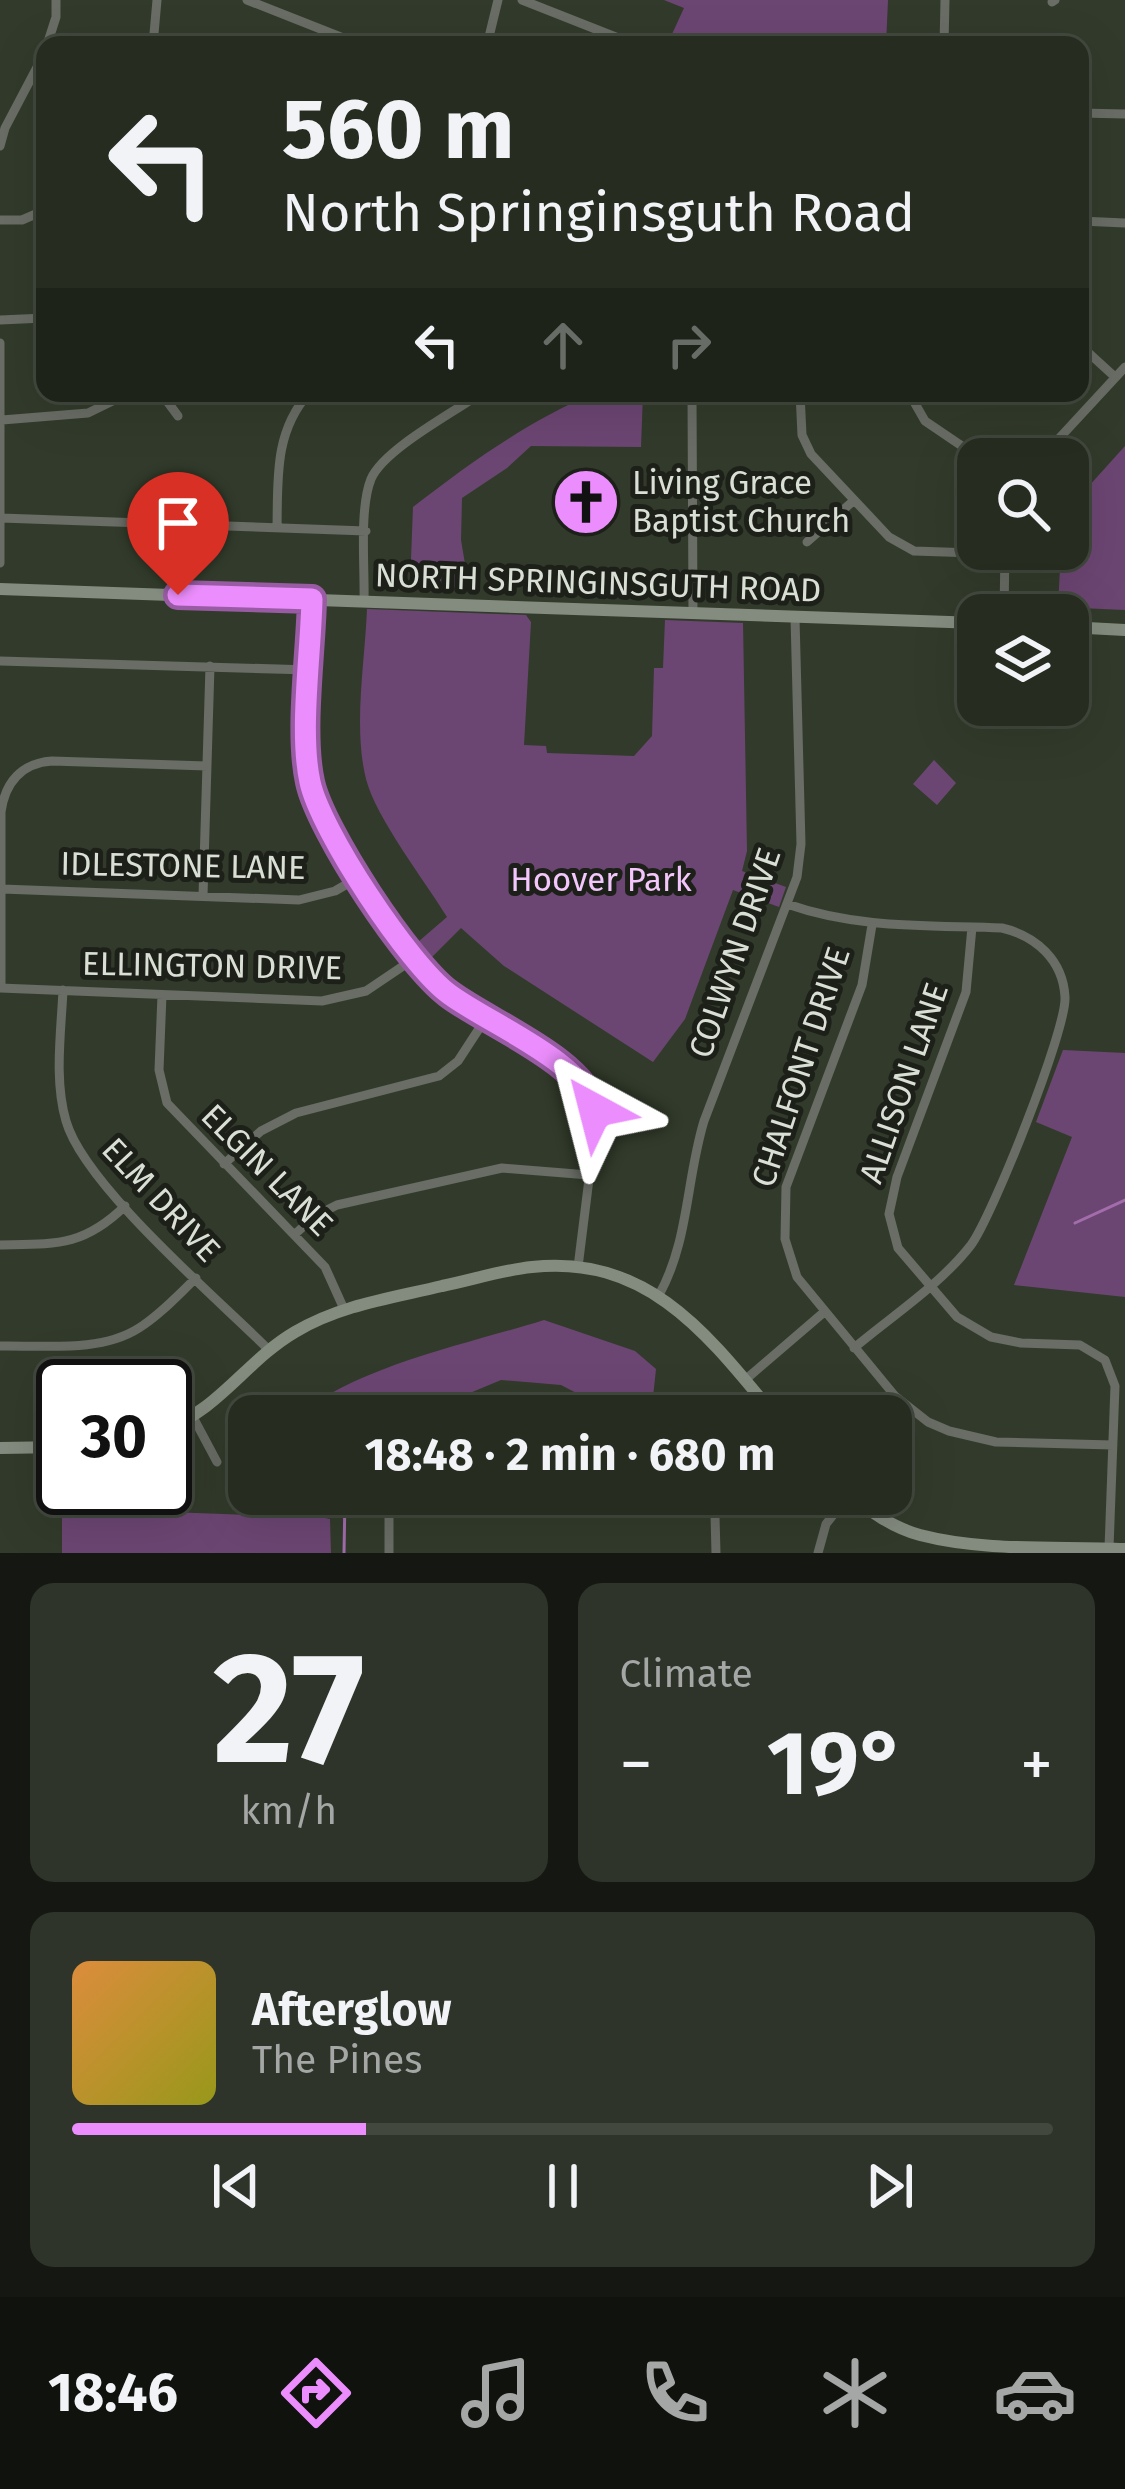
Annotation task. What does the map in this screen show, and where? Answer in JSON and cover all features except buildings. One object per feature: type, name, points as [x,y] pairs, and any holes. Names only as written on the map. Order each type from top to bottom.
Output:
[{"type":"street","points":[[50,36],[56,0]]},
{"type":"street","points":[[154,36],[157,0]]},
{"type":"street","points":[[247,0],[338,36]]},
{"type":"street","points":[[490,36],[499,0]]},
{"type":"street","points":[[522,0],[614,36]]},
{"type":"street","points":[[944,36],[945,0]]},
{"type":"street","points":[[600,36],[602,31]]},
{"type":"street","points":[[0,146],[3,127],[36,67]]},
{"type":"street","points":[[1089,113],[1125,114]]},
{"type":"street","points":[[0,220],[22,220],[36,214]]},
{"type":"street","points":[[1089,221],[1125,223]]},
{"type":"street","points":[[0,320],[36,319]]},
{"type":"street","points":[[0,343],[0,563]]},
{"type":"street","points":[[1089,353],[1114,377]]},
{"type":"street","points":[[1059,438],[1125,367]]},
{"type":"street","points":[[2,420],[88,413],[111,402]]},
{"type":"street","points":[[168,402],[178,416]]},
{"type":"street","points":[[277,528],[282,440],[302,402]]},
{"type":"street","points":[[364,601],[368,490],[381,464],[468,402]]},
{"type":"street","points":[[692,402],[693,613]]},
{"type":"street","points":[[801,402],[806,446],[889,538],[914,551],[957,551]]},
{"type":"street","points":[[914,402],[926,421],[957,442]]},
{"type":"street","points":[[807,542],[852,502]]},
{"type":"street","points":[[1,518],[366,531]]},
{"type":"street","name":"NORTH SPRINGINSGUTH ROAD","points":[[0,589],[957,622]]},
{"type":"street","points":[[312,599],[310,782],[318,807],[412,960],[446,992],[572,1072],[590,1091],[596,1123],[578,1267]]},
{"type":"street","name":"COLWYN DRIVE","points":[[659,1295],[679,1255],[693,1160],[704,1121],[797,877],[801,844],[795,618]]},
{"type":"street","points":[[1089,628],[1125,630]]},
{"type":"street","points":[[0,661],[310,670]]},
{"type":"street","points":[[203,896],[210,666]]},
{"type":"street","points":[[1,988],[1,812],[14,777],[32,765],[52,761],[207,766]]},
{"type":"street","name":"IDLESTONE LANE","points":[[2,890],[312,898],[359,877]]},
{"type":"street","points":[[787,904],[829,919],[872,925],[1018,932],[1043,948],[1057,968],[1065,997],[1063,1016],[990,1216],[969,1248],[854,1348]]},
{"type":"street","name":"CHALFONT DRIVE","points":[[872,925],[862,985],[784,1200],[790,1259],[806,1292],[910,1410],[949,1431],[996,1442],[1113,1445]]},
{"type":"street","name":"ALLISON LANE","points":[[973,927],[966,992],[897,1177],[889,1214],[898,1248],[957,1318],[991,1337],[1080,1345],[1098,1353],[1114,1380],[1109,1548]]},
{"type":"street","name":"ELLINGTON DRIVE","points":[[1,988],[336,1000],[379,986],[412,960]]},
{"type":"street","name":"ELM DRIVE","points":[[63,990],[59,1079],[66,1124],[85,1162],[269,1350]]},
{"type":"street","name":"ELGIN LANE","points":[[162,995],[159,1070],[173,1113],[333,1279],[344,1309]]},
{"type":"street","points":[[224,1164],[261,1131],[296,1113],[439,1076],[458,1061],[486,1018]]},
{"type":"street","points":[[294,1235],[337,1204],[502,1168],[589,1175]]},
{"type":"street","points":[[0,1245],[70,1242],[99,1230],[125,1207]]},
{"type":"street","points":[[217,1462],[194,1417],[269,1350],[300,1329],[344,1309],[528,1267],[578,1267],[659,1295],[697,1325],[758,1395]]},
{"type":"street","points":[[0,1346],[85,1344],[121,1337],[157,1315],[196,1278]]},
{"type":"street","points":[[745,1380],[824,1313]]},
{"type":"street","points":[[0,1448],[36,1447]]},
{"type":"street","points":[[389,1515],[389,1553]]},
{"type":"street","points":[[715,1515],[716,1553]]},
{"type":"street","points":[[818,1553],[833,1515]]},
{"type":"street","points":[[876,1515],[917,1534],[992,1544],[1125,1549]]},
{"type":"green space","points":[[664,0],[888,0],[886,36],[671,36],[684,8]]},
{"type":"green space","points":[[576,402],[643,402],[641,447],[531,446],[462,498],[461,540],[469,588],[410,586],[413,507],[546,417]]},
{"type":"green space","points":[[1125,446],[1125,610],[1089,608],[1089,594],[1059,594],[1060,570],[1089,570],[1089,486]]},
{"type":"green space","name":"Hoover Park","points":[[367,609],[526,615],[531,622],[524,745],[546,746],[547,753],[634,756],[652,736],[654,668],[663,668],[665,620],[743,623],[747,851],[742,871],[786,887],[779,907],[733,890],[685,1019],[653,1062],[504,966],[461,928],[424,965],[411,948],[447,917],[390,830],[366,779],[360,716]]},
{"type":"green space","points":[[934,760],[956,783],[937,805],[913,784]]},
{"type":"green space","points":[[1063,1050],[1125,1053],[1125,1297],[1014,1285],[1072,1137],[1036,1122]]},
{"type":"green space","points":[[544,1320],[635,1351],[656,1369],[653,1395],[580,1395],[561,1385],[501,1380],[465,1395],[329,1395],[381,1370]]},
{"type":"green space","points":[[62,1515],[330,1519],[331,1553],[62,1553]]},
{"type":"waterway","points":[[1075,1223],[1125,1200]]},
{"type":"waterway","points":[[344,1553],[345,1515]]},
{"type":"place","name":"Living Grace Baptist Church","points":[[586,502]]},
{"type":"route","points":[[178,595],[312,599],[308,769],[325,820],[423,973],[572,1072],[590,1091],[595,1110]]}]
